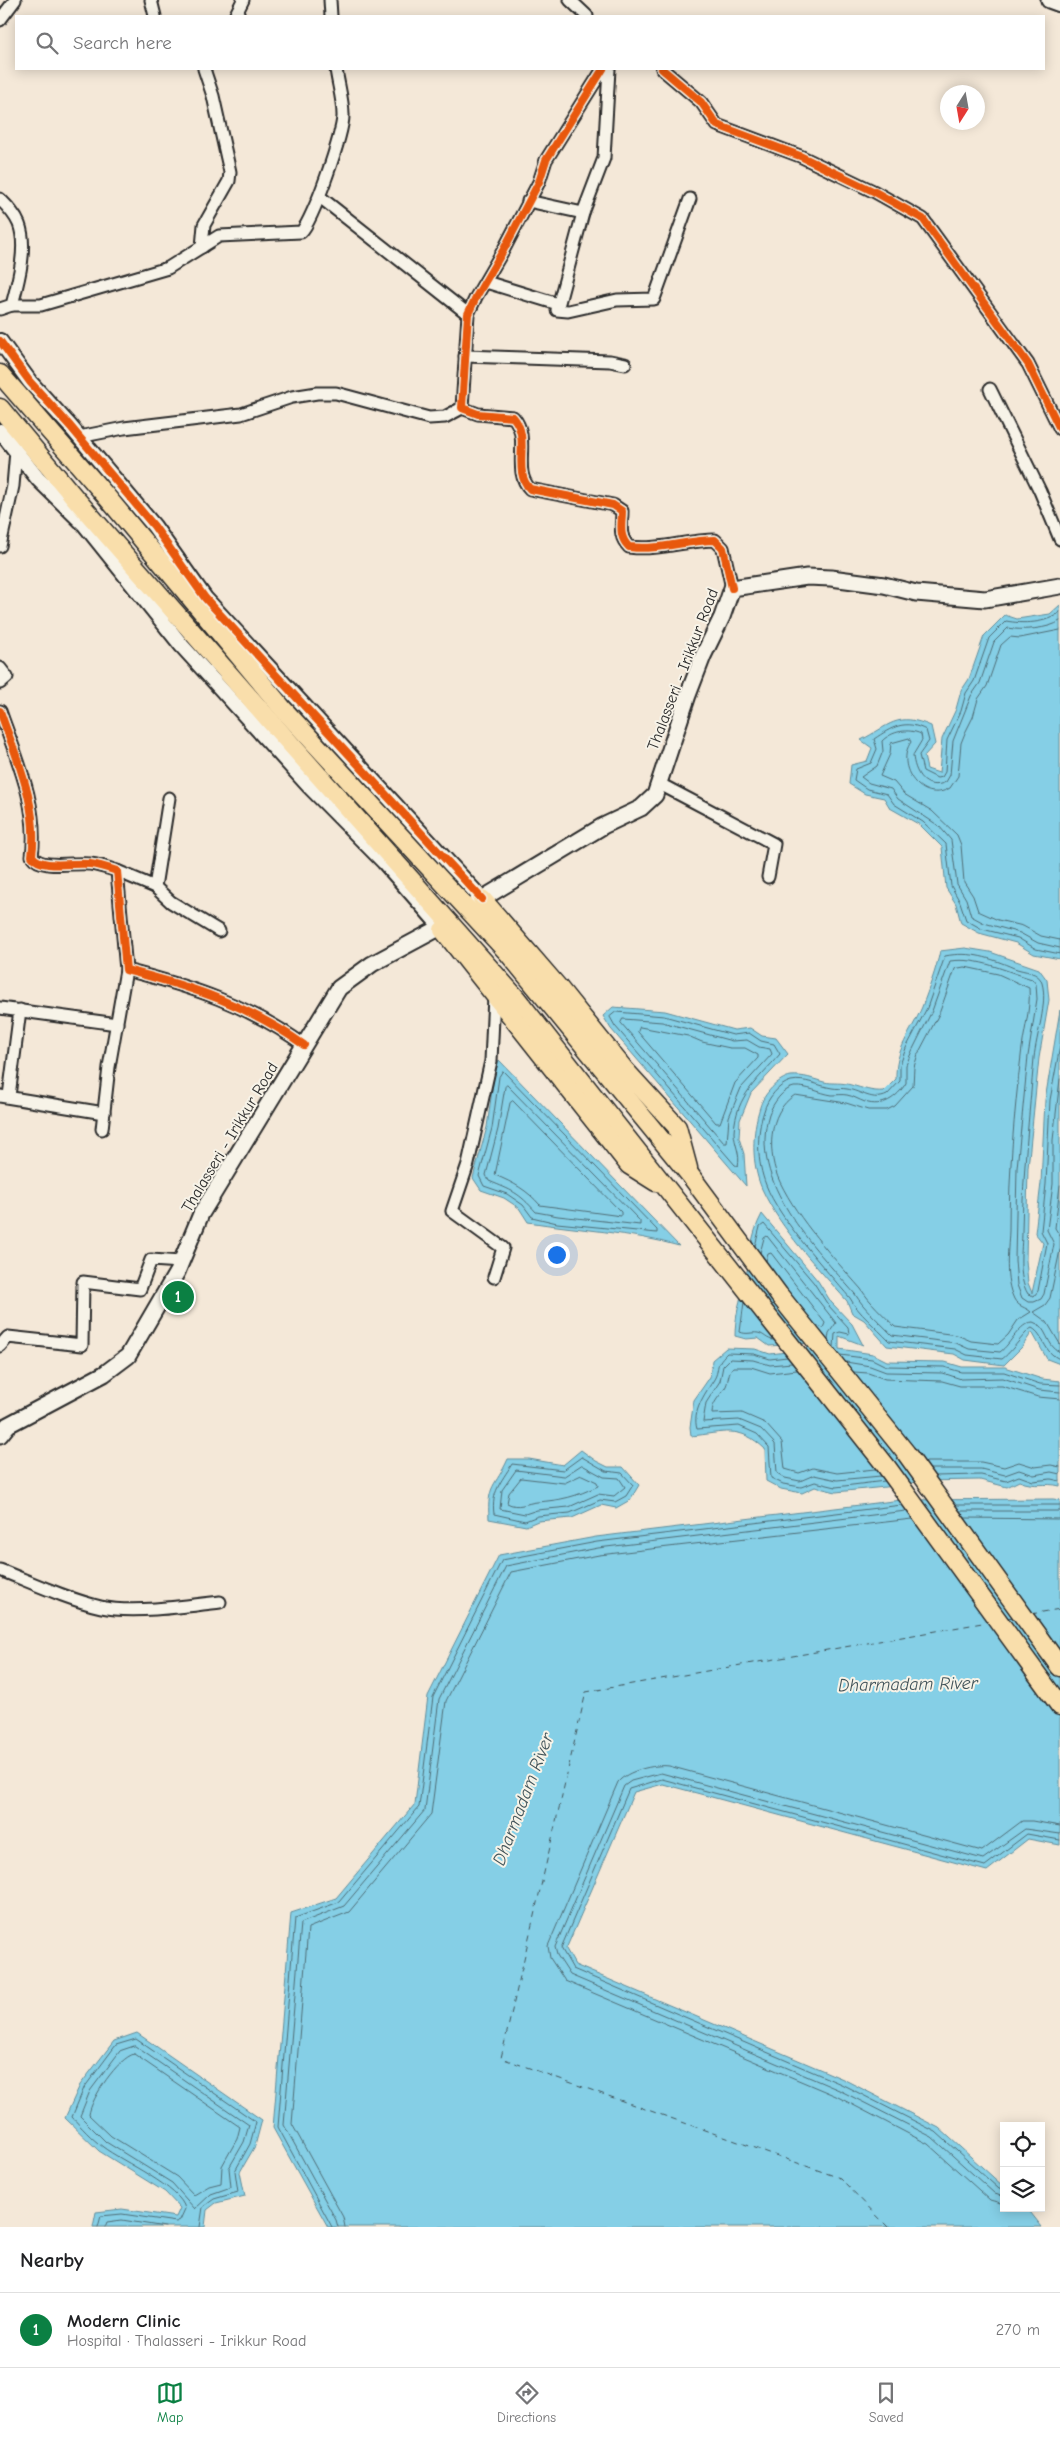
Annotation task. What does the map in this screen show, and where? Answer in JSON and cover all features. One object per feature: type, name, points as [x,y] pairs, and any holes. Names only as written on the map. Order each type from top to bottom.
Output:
[{"type":"highway","points":[[0,374],[106,496],[283,709],[508,954],[713,1203],[780,1295],[906,1453],[1060,1667]]},
{"type":"highway","points":[[0,408],[75,498],[272,723],[488,965],[668,1188],[886,1466],[1060,1706]]},
{"type":"highway","points":[[480,901],[558,987],[624,1069],[677,1127],[690,1175]]},
{"type":"highway","points":[[440,927],[629,1165],[668,1188]]},
{"type":"main road","points":[[1049,0],[1060,4]]},
{"type":"main road","name":"Thalasseri - Irikkur Road","points":[[480,901],[603,826],[642,808],[655,794],[688,695],[703,656],[722,617],[732,588],[807,577],[884,585],[916,593],[985,598],[1060,586]]},
{"type":"main road","name":"Thalasseri - Irikkur Road","points":[[0,1435],[8,1425],[104,1374],[128,1356],[181,1262],[201,1214],[339,988],[372,964],[440,927]]},
{"type":"street","points":[[0,20],[15,0]]},
{"type":"street","points":[[236,15],[244,0]]},
{"type":"street","points":[[330,0],[331,15]]},
{"type":"street","points":[[570,0],[586,15]]},
{"type":"street","points":[[202,247],[204,225],[229,181],[230,172],[213,96],[204,70]]},
{"type":"street","points":[[0,309],[12,305],[41,305],[168,268],[219,236],[301,232],[306,228],[320,197],[343,117],[336,70]]},
{"type":"street","points":[[462,408],[468,314],[539,182],[546,160],[602,70]]},
{"type":"street","points":[[609,70],[604,158],[583,214],[557,310],[561,311],[617,300],[654,299],[690,199]]},
{"type":"street","points":[[663,70],[701,102],[716,125],[800,156],[875,192],[923,220],[1028,364],[1060,429]]},
{"type":"street","points":[[320,197],[468,314]]},
{"type":"street","points":[[0,199],[19,225],[22,247],[20,271],[12,305]]},
{"type":"street","points":[[528,201],[583,214]]},
{"type":"street","points":[[486,282],[558,304]]},
{"type":"street","points":[[0,341],[30,382],[154,526],[205,598],[480,901]]},
{"type":"street","points":[[465,356],[610,361],[625,364]]},
{"type":"street","points":[[990,389],[1040,491],[1060,539]]},
{"type":"street","points":[[79,437],[124,428],[241,414],[292,398],[317,393],[336,393],[429,418],[446,417],[462,408],[478,414],[513,417],[519,424],[522,434],[522,477],[530,489],[613,505],[622,511],[622,541],[629,547],[657,549],[705,540],[716,540],[723,548],[732,588]]},
{"type":"street","points":[[0,431],[38,480],[85,525],[182,646],[309,786],[384,862],[440,927]]},
{"type":"street","points":[[0,546],[13,486],[16,451]]},
{"type":"street","points":[[0,668],[7,677],[0,682]]},
{"type":"street","points":[[0,710],[27,788],[33,819],[34,840],[32,856],[35,861],[44,864],[88,864],[117,871],[154,887],[172,902],[219,931]]},
{"type":"street","points":[[658,784],[774,844],[768,877]]},
{"type":"street","points":[[154,887],[169,798]]},
{"type":"street","points":[[102,1129],[126,970],[117,871]]},
{"type":"street","points":[[126,970],[211,994],[282,1028],[304,1045]]},
{"type":"street","points":[[494,996],[491,1061],[468,1164],[452,1211],[503,1248],[494,1277]]},
{"type":"street","points":[[0,1008],[117,1024]]},
{"type":"street","points":[[20,1010],[5,1096],[104,1113]]},
{"type":"street","points":[[0,1346],[8,1337],[82,1345],[84,1282],[140,1289],[150,1260],[181,1262]]},
{"type":"street","points":[[0,1570],[102,1607],[120,1609],[157,1608],[220,1602]]},
{"type":"water","points":[[1060,605],[1060,959],[1034,954],[1016,943],[979,933],[961,923],[956,904],[946,888],[942,847],[920,825],[890,808],[884,798],[865,794],[849,784],[851,765],[867,761],[872,748],[861,740],[886,725],[901,720],[910,720],[931,726],[935,744],[924,756],[927,769],[939,773],[942,739],[956,709],[961,691],[969,679],[984,636],[1005,615],[1017,619],[1050,614]]},
{"type":"water","points":[[965,948],[990,952],[1039,969],[1047,980],[1049,1000],[1039,1058],[1028,1168],[1026,1260],[1028,1283],[1032,1293],[1043,1243],[1035,1233],[1041,1183],[1045,1100],[1060,1010],[1060,1364],[1047,1359],[1032,1332],[1022,1347],[1004,1365],[965,1360],[954,1354],[887,1346],[864,1320],[852,1313],[847,1301],[789,1233],[770,1204],[758,1179],[754,1158],[755,1127],[764,1097],[772,1088],[786,1077],[796,1076],[827,1083],[848,1084],[884,1091],[896,1079],[896,1068],[901,1050],[922,1007],[940,951]]},
{"type":"water","points":[[613,1007],[665,1011],[734,1030],[750,1028],[762,1036],[776,1038],[788,1054],[751,1093],[740,1120],[739,1138],[744,1154],[746,1186],[611,1029],[603,1016]]},
{"type":"water","points":[[499,1060],[679,1246],[623,1234],[528,1222],[519,1208],[504,1198],[481,1190],[473,1178],[487,1127],[494,1076]]},
{"type":"water","points":[[762,1214],[818,1281],[831,1302],[852,1324],[863,1345],[839,1336],[839,1349],[873,1354],[887,1361],[945,1362],[962,1367],[1005,1367],[1042,1379],[1060,1381],[1060,1486],[1030,1484],[1019,1481],[1007,1487],[980,1480],[918,1481],[905,1485],[836,1492],[815,1487],[802,1493],[781,1489],[766,1481],[765,1449],[747,1436],[739,1433],[722,1432],[691,1436],[690,1427],[694,1400],[710,1377],[712,1360],[726,1348],[755,1349],[770,1354],[804,1350],[813,1343],[769,1346],[758,1338],[746,1339],[735,1336],[737,1315],[753,1239]]},
{"type":"water","points":[[581,1450],[608,1467],[623,1467],[639,1485],[630,1500],[616,1508],[601,1505],[572,1518],[538,1521],[526,1526],[489,1519],[491,1492],[508,1459],[529,1459],[563,1465]]},
{"type":"water","name":"Dharmadam River","points":[[901,1500],[1060,1500],[1060,1845],[1028,1839],[987,1871],[663,1784],[634,1792],[566,1949],[575,1965],[843,2079],[939,2128],[1000,2183],[1000,2212],[1030,2212],[1042,2227],[328,2227],[273,2128],[291,1913],[336,1898],[415,1804],[428,1696],[499,1555],[596,1537]]},
{"type":"water","points":[[137,2033],[262,2120],[255,2146],[240,2172],[245,2196],[216,2203],[207,2210],[205,2227],[93,2227],[96,2212],[122,2209],[176,2217],[180,2208],[165,2192],[99,2151],[65,2118],[80,2085],[114,2041]]},
{"type":"ferry route","points":[[1031,1614],[1060,1609]]},
{"type":"ferry route","points":[[1006,1618],[1015,1617]]},
{"type":"ferry route","points":[[888,2227],[840,2178],[501,2058],[586,1692],[988,1622]]},
{"type":"cycle path","points":[[602,70],[546,160],[539,182],[468,314],[462,408],[478,414],[513,417],[521,434],[522,473],[530,489],[613,505],[622,511],[622,534],[629,547],[651,548],[715,540],[723,548],[732,588]]},
{"type":"cycle path","points":[[663,70],[701,102],[717,125],[800,156],[875,192],[923,219],[1028,364],[1060,429]]},
{"type":"cycle path","points":[[0,341],[30,382],[70,426],[154,526],[205,598],[482,899]]},
{"type":"cycle path","points":[[0,711],[25,782],[29,800],[33,837],[32,856],[43,863],[90,864],[117,871],[126,970],[174,983],[241,1008],[304,1045]]},
{"type":"place","name":"Modern Clinic","points":[[178,1297]]}]
